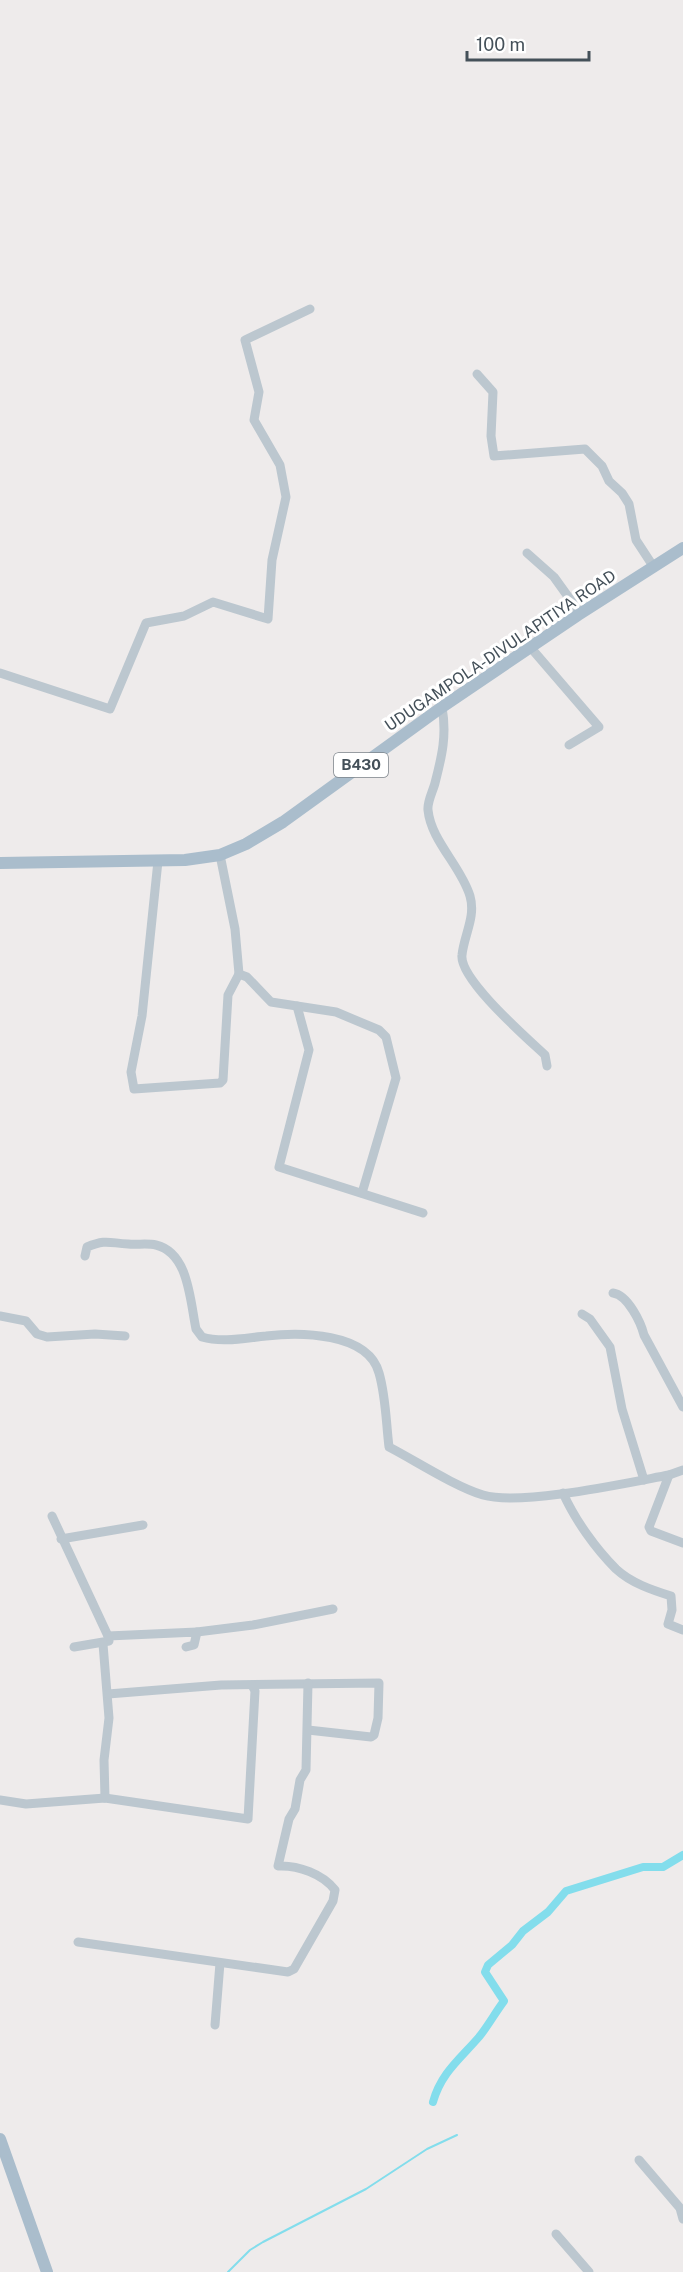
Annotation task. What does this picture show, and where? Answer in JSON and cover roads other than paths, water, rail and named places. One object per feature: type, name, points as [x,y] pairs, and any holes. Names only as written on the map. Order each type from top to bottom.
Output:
[{"type":"main road","name":"UDUGAMPOLA-DIVULAPITIYA ROAD","points":[[0,863],[185,860],[220,855],[246,844],[283,822],[442,707],[578,615],[683,548]]},
{"type":"main road","points":[[0,2139],[47,2272]]},
{"type":"street","points":[[0,673],[110,709],[146,623],[184,616],[213,602],[268,618],[272,560],[286,497],[280,465],[254,420],[259,392],[245,340],[309,309]]},
{"type":"street","points":[[477,374],[493,392],[491,436],[494,456],[585,449],[602,466],[609,481],[622,493],[629,504],[636,540],[653,566]]},
{"type":"street","points":[[527,553],[554,577],[577,609],[578,615]]},
{"type":"street","points":[[531,648],[599,727],[569,745]]},
{"type":"street","points":[[442,707],[446,735],[428,809],[435,832],[458,869],[471,898],[470,928],[461,956],[464,968],[484,996],[545,1056],[547,1066]]},
{"type":"street","points":[[158,861],[142,1016],[131,1072],[134,1089],[189,1087],[220,1083],[223,1080],[228,995],[239,974],[235,929],[220,855]]},
{"type":"street","points":[[239,974],[247,977],[271,1002],[336,1012],[379,1030],[386,1037],[396,1078],[362,1193]]},
{"type":"street","points":[[297,1006],[309,1050],[279,1167],[423,1213]]},
{"type":"street","points":[[85,1256],[87,1246],[104,1240],[127,1244],[154,1244],[171,1250],[181,1263],[196,1329],[202,1337],[212,1340],[233,1339],[299,1332],[345,1341],[369,1356],[379,1372],[389,1447],[483,1495],[505,1498],[563,1493],[644,1480],[683,1470]]},
{"type":"street","points":[[613,1293],[623,1299],[641,1323],[644,1335],[683,1407]]},
{"type":"street","points":[[582,1314],[590,1319],[610,1347],[622,1409],[644,1480]]},
{"type":"street","points":[[0,1316],[26,1321],[37,1334],[47,1337],[95,1334],[125,1336]]},
{"type":"street","points":[[669,1475],[649,1527],[651,1531],[683,1543]]},
{"type":"street","points":[[563,1493],[579,1522],[617,1570],[644,1587],[671,1596],[672,1610],[668,1624],[683,1630]]},
{"type":"street","points":[[52,1516],[106,1640],[109,1718],[104,1760],[105,1798]]},
{"type":"street","points":[[61,1539],[143,1525]]},
{"type":"street","points":[[74,1647],[106,1640],[253,1625],[333,1609]]},
{"type":"street","points":[[186,1647],[194,1645],[197,1632]]},
{"type":"street","points":[[78,1942],[220,1963],[233,1962],[288,1972],[294,1969],[333,1901],[335,1890],[329,1881],[300,1868],[278,1866],[289,1819],[295,1809],[300,1780],[306,1770],[308,1683]]},
{"type":"street","points":[[108,1694],[252,1685],[379,1683],[378,1718],[374,1735],[371,1737],[308,1730]]},
{"type":"street","points":[[0,1800],[26,1804],[105,1798],[248,1819],[255,1690],[252,1685]]},
{"type":"street","points":[[215,2025],[220,1963]]},
{"type":"street","points":[[639,2160],[680,2208],[683,2219]]},
{"type":"street","points":[[556,2234],[589,2272]]},
{"type":"waterway","points":[[433,2102],[446,2074],[479,2037],[504,2001],[485,1972],[488,1965],[512,1945],[523,1931],[548,1912],[566,1891],[643,1867],[663,1867],[683,1855]]},
{"type":"waterway","points":[[228,2272],[250,2250],[263,2242],[366,2189],[427,2149],[457,2135]]}]
